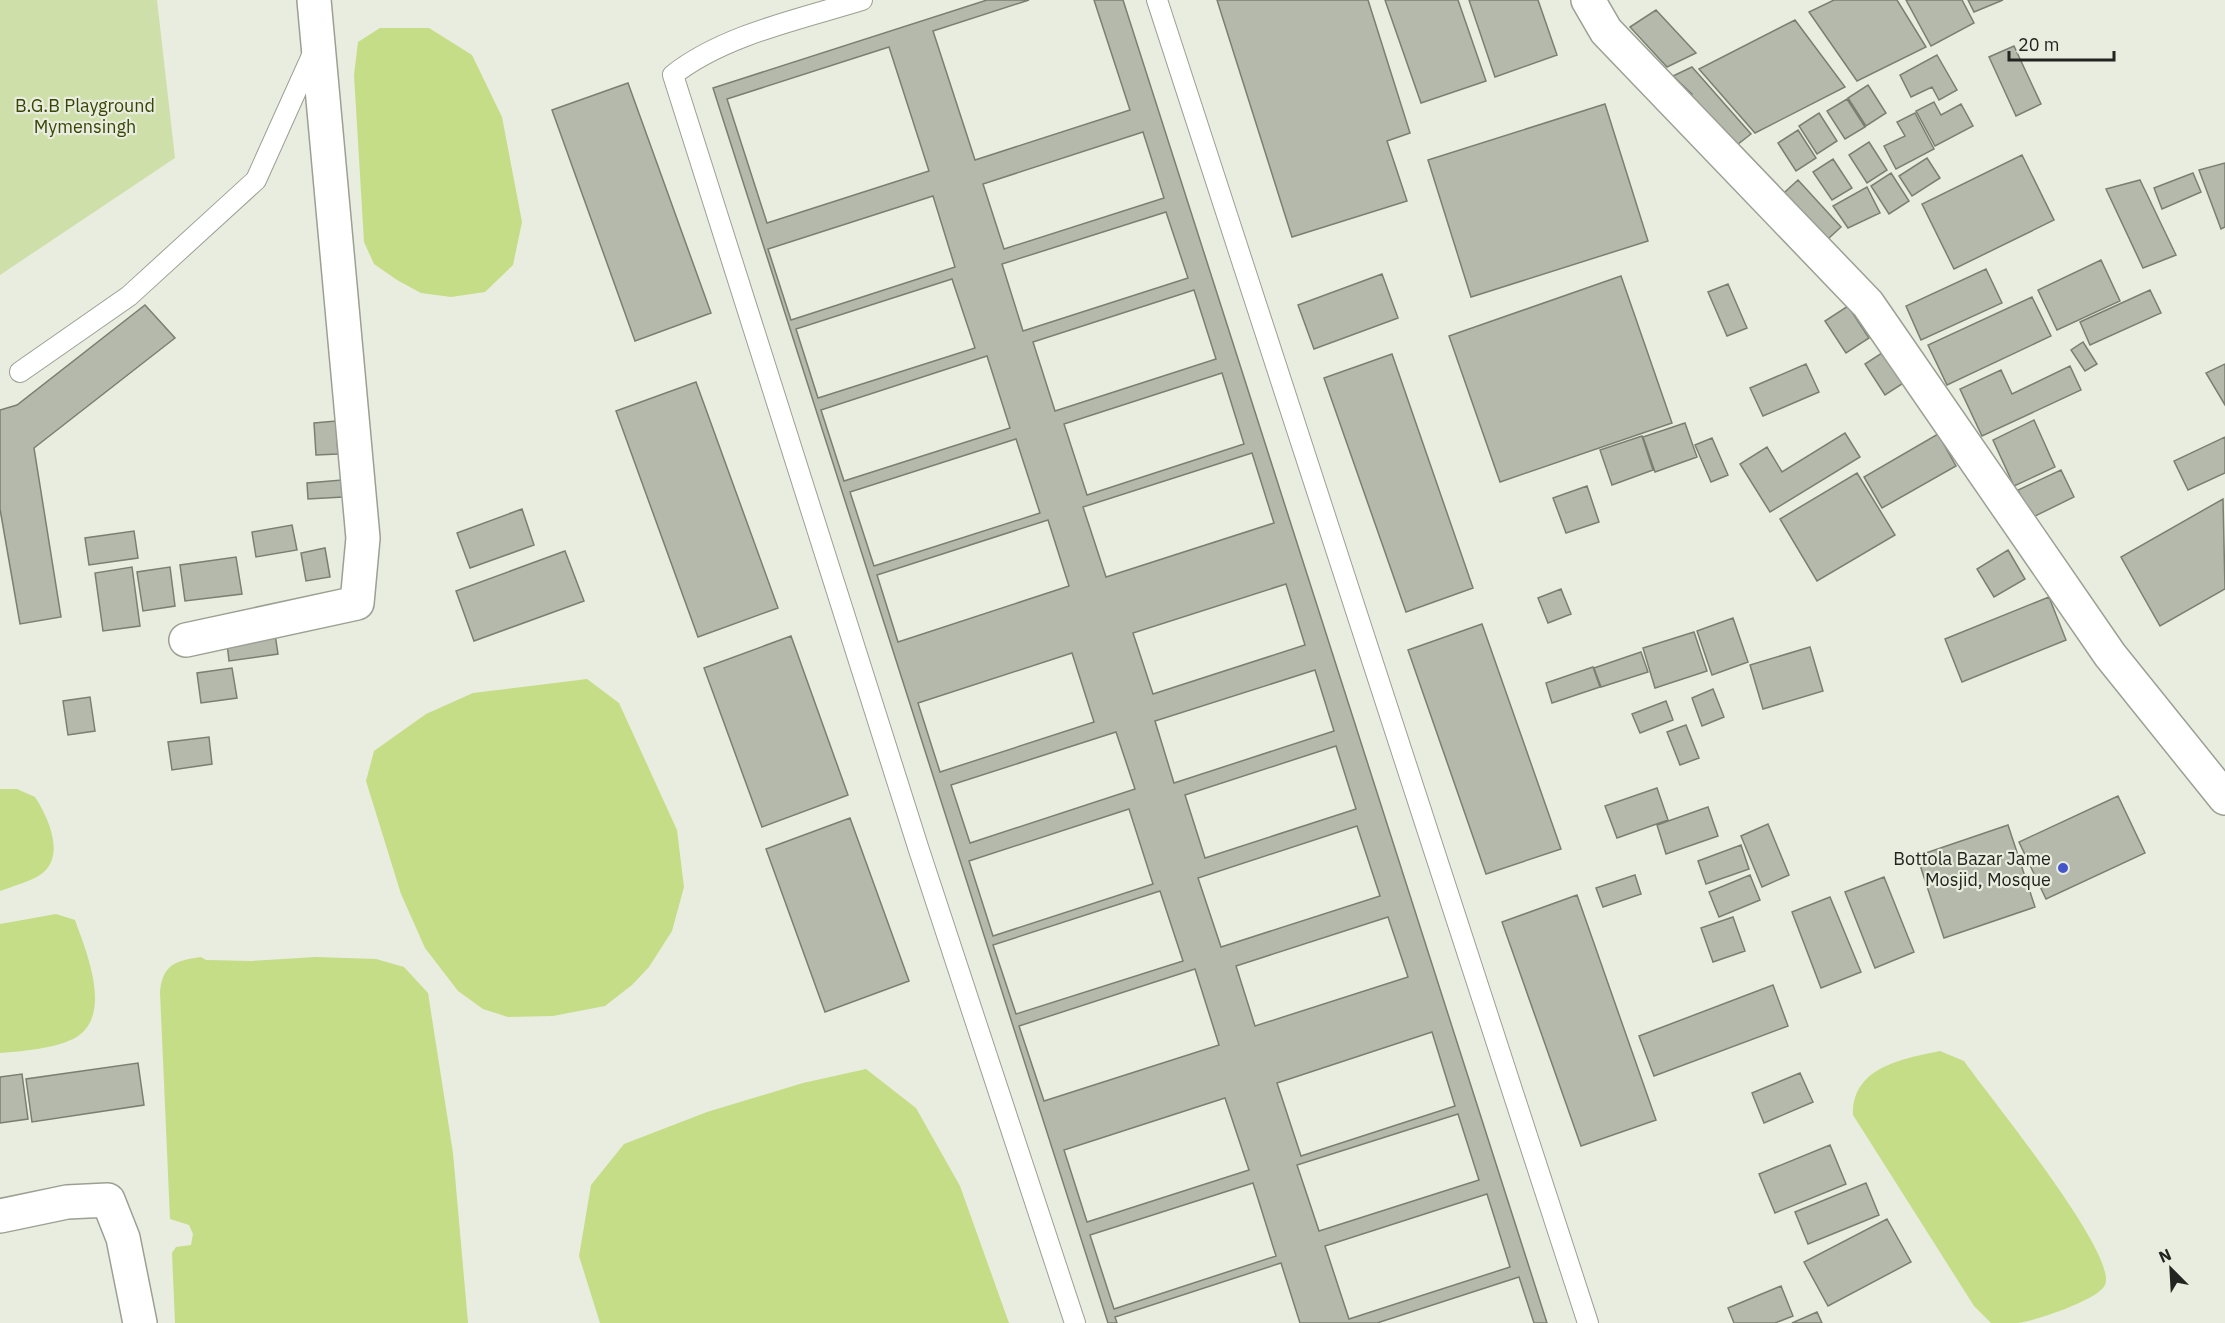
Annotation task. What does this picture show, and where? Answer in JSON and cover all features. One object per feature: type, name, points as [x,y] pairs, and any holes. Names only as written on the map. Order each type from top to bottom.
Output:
[{"type":"street","points":[[186,640],[357,603],[363,538],[314,0]]},
{"type":"street","points":[[1588,0],[1606,31],[1868,304],[2110,656],[2225,798]]},
{"type":"street","points":[[0,1216],[67,1202],[108,1200],[123,1238],[140,1323]]},
{"type":"lane","points":[[862,0],[758,32],[689,61],[673,75],[919,850],[1075,1323]]},
{"type":"lane","points":[[1157,0],[1588,1323]]},
{"type":"lane","points":[[20,372],[129,296],[256,180],[318,43]]},
{"type":"green space","name":"B.G.B Playground Mymensingh","points":[[0,0],[157,0],[175,158],[0,275]]},
{"type":"shaded area","points":[[380,28],[429,28],[472,55],[502,117],[522,222],[513,265],[485,292],[451,297],[421,293],[374,264],[364,242],[354,75],[358,42]]},
{"type":"shaded area","points":[[587,679],[619,703],[677,830],[684,887],[672,931],[649,967],[632,985],[605,1006],[553,1016],[508,1017],[483,1009],[458,991],[425,948],[401,894],[366,781],[374,751],[426,714],[473,693]]},
{"type":"shaded area","points":[[0,789],[17,789],[35,797],[45,815],[54,848],[48,867],[40,875],[0,891]]},
{"type":"shaded area","points":[[56,914],[75,920],[80,933],[94,983],[93,1016],[86,1029],[73,1039],[37,1049],[0,1053],[0,924]]},
{"type":"shaded area","points":[[201,957],[206,960],[251,961],[316,957],[376,959],[404,967],[428,993],[453,1153],[468,1323],[175,1323],[172,1253],[176,1247],[191,1245],[193,1234],[189,1225],[170,1219],[160,992],[167,970],[177,962]]},
{"type":"shaded area","points":[[1940,1051],[1964,1061],[2073,1210],[2104,1268],[2105,1285],[2091,1297],[2065,1309],[2026,1321],[1991,1323],[1974,1306],[1853,1115],[1855,1099],[1861,1086],[1870,1076],[1896,1062]]},
{"type":"shaded area","points":[[866,1069],[916,1108],[960,1186],[1009,1323],[600,1323],[579,1256],[591,1185],[624,1144],[707,1112],[803,1083]]},
{"type":"building","points":[[987,0],[1029,0],[933,31],[975,160],[1130,110],[1094,0],[1123,0],[1547,1323],[1534,1323],[1519,1277],[1377,1323],[1300,1323],[1281,1263],[1115,1317],[1117,1323],[1108,1323],[713,88]],"holes":[[[889,47],[929,171],[767,223],[727,99]],[[1143,132],[1164,198],[1004,249],[983,184]],[[933,196],[955,267],[791,320],[768,249]],[[1166,212],[1188,278],[1023,331],[1002,264]],[[952,279],[975,348],[818,398],[796,329]],[[1194,290],[1216,359],[1055,411],[1033,342]],[[987,356],[1010,428],[844,481],[821,410]],[[1222,373],[1244,444],[1087,495],[1064,424]],[[1016,439],[1040,513],[874,566],[850,492]],[[1252,453],[1274,523],[1106,577],[1083,507]],[[1048,520],[1069,586],[898,642],[877,575]],[[1286,584],[1305,645],[1153,694],[1133,633]],[[1072,653],[1094,722],[940,772],[918,703]],[[1315,670],[1334,731],[1174,783],[1155,721]],[[1116,732],[1135,789],[970,843],[951,785]],[[1336,746],[1356,809],[1205,858],[1185,795]],[[1129,809],[1153,884],[993,936],[969,861]],[[1357,826],[1380,896],[1221,947],[1198,878]],[[1160,891],[1183,961],[1016,1014],[993,945]],[[1388,917],[1408,977],[1255,1026],[1236,966]],[[1195,969],[1219,1045],[1044,1101],[1019,1026]],[[1432,1032],[1455,1106],[1301,1156],[1277,1083]],[[1225,1098],[1249,1170],[1087,1222],[1064,1150]],[[1458,1114],[1479,1180],[1319,1231],[1297,1165]],[[1253,1183],[1276,1256],[1114,1309],[1090,1235]],[[1487,1194],[1510,1267],[1349,1319],[1325,1246]]]},
{"type":"building","points":[[1217,0],[1368,0],[1410,133],[1387,141],[1407,201],[1292,237]]},
{"type":"building","points":[[1385,0],[1458,0],[1486,81],[1421,103]]},
{"type":"building","points":[[1469,0],[1538,0],[1557,55],[1495,77]]},
{"type":"building","points":[[1834,0],[1897,0],[1926,47],[1857,81],[1809,12]]},
{"type":"building","points":[[1906,0],[1962,0],[1974,23],[1931,46]]},
{"type":"building","points":[[1968,0],[2003,0],[1974,12]]},
{"type":"building","points":[[1656,10],[1696,53],[1667,67],[1630,27]]},
{"type":"building","points":[[1795,20],[1845,87],[1755,133],[1699,69]]},
{"type":"building","points":[[2014,46],[2041,104],[2016,116],[1989,57]]},
{"type":"building","points":[[1937,55],[1957,90],[1939,100],[1932,87],[1911,97],[1900,75]]},
{"type":"building","points":[[1692,67],[1751,134],[1733,148],[1687,100],[1692,94],[1673,76]]},
{"type":"building","points":[[628,83],[711,313],[635,341],[552,110]]},
{"type":"building","points":[[1868,85],[1886,113],[1866,126],[1848,98]]},
{"type":"building","points":[[1847,99],[1865,127],[1845,139],[1827,111]]},
{"type":"building","points":[[1934,102],[1941,115],[1961,104],[1973,126],[1935,146],[1916,111]]},
{"type":"building","points":[[1605,104],[1648,241],[1471,297],[1428,160]]},
{"type":"building","points":[[1819,113],[1837,141],[1817,154],[1799,126]]},
{"type":"building","points":[[1915,113],[1934,149],[1896,169],[1884,146],[1905,136],[1897,122]]},
{"type":"building","points":[[1798,130],[1816,158],[1796,171],[1778,143]]},
{"type":"building","points":[[1869,142],[1887,170],[1867,183],[1849,155]]},
{"type":"building","points":[[2022,155],[2054,220],[1954,269],[1922,204]]},
{"type":"building","points":[[1927,158],[1940,178],[1912,196],[1899,176]]},
{"type":"building","points":[[1833,159],[1852,188],[1832,200],[1813,172]]},
{"type":"building","points":[[2225,163],[2225,227],[2221,229],[2199,170]]},
{"type":"building","points":[[1891,173],[1909,201],[1889,214],[1871,186]]},
{"type":"building","points":[[2193,173],[2201,192],[2162,209],[2154,188]]},
{"type":"building","points":[[1798,180],[1841,227],[1817,249],[1774,202]]},
{"type":"building","points":[[2140,180],[2176,255],[2143,268],[2106,189]]},
{"type":"building","points":[[1867,187],[1880,213],[1848,228],[1833,206]]},
{"type":"building","points":[[2101,260],[2120,301],[2057,330],[2038,290]]},
{"type":"building","points":[[1986,269],[2002,303],[1921,340],[1906,306]]},
{"type":"building","points":[[1382,274],[1398,318],[1314,349],[1298,305]]},
{"type":"building","points":[[1621,276],[1672,423],[1500,482],[1449,336]]},
{"type":"building","points":[[1728,284],[1747,328],[1727,336],[1708,292]]},
{"type":"building","points":[[2150,290],[2161,313],[2090,345],[2080,322]]},
{"type":"building","points":[[2032,297],[2051,336],[1947,385],[1928,345]]},
{"type":"building","points":[[145,305],[175,338],[34,448],[61,617],[20,624],[0,509],[0,410],[17,405]]},
{"type":"building","points":[[1848,306],[1869,338],[1846,353],[1825,321]]},
{"type":"building","points":[[2083,342],[2097,364],[2085,371],[2071,350]]},
{"type":"building","points":[[1888,349],[1908,380],[1885,395],[1865,364]]},
{"type":"building","points":[[1392,354],[1473,588],[1406,612],[1324,378]]},
{"type":"building","points":[[1806,364],[1819,392],[1763,416],[1750,388]]},
{"type":"building","points":[[2225,364],[2225,405],[2206,373]]},
{"type":"building","points":[[2070,366],[2081,390],[1982,436],[1960,389],[2001,370],[2012,394]]},
{"type":"building","points":[[696,382],[778,608],[698,637],[616,411]]},
{"type":"building","points":[[2034,420],[2055,467],[2014,486],[1993,440]]},
{"type":"building","points":[[336,421],[338,454],[316,455],[314,423]]},
{"type":"building","points":[[1685,423],[1697,457],[1655,472],[1643,437]]},
{"type":"building","points":[[1845,433],[1860,457],[1770,512],[1740,464],[1767,447],[1782,472]]},
{"type":"building","points":[[1938,434],[1956,466],[1882,508],[1864,477]]},
{"type":"building","points":[[1642,436],[1653,470],[1612,485],[1600,450]]},
{"type":"building","points":[[2225,437],[2225,473],[2188,490],[2174,461]]},
{"type":"building","points":[[1712,438],[1728,475],[1711,482],[1695,445]]},
{"type":"building","points":[[2061,470],[2074,497],[2031,518],[2018,490]]},
{"type":"building","points":[[1857,473],[1895,535],[1817,581],[1780,519]]},
{"type":"building","points":[[342,480],[343,497],[308,499],[307,483]]},
{"type":"building","points":[[1587,486],[1599,522],[1566,533],[1553,498]]},
{"type":"building","points":[[2223,499],[2225,589],[2160,626],[2121,557]]},
{"type":"building","points":[[522,509],[534,545],[470,568],[457,533]]},
{"type":"building","points":[[292,525],[297,550],[256,557],[252,532]]},
{"type":"building","points":[[134,531],[138,558],[89,565],[85,538]]},
{"type":"building","points":[[325,548],[330,577],[306,581],[301,553]]},
{"type":"building","points":[[2008,550],[2025,579],[1994,597],[1977,569]]},
{"type":"building","points":[[565,551],[584,601],[474,641],[456,591]]},
{"type":"building","points":[[236,557],[242,594],[185,601],[180,565]]},
{"type":"building","points":[[132,567],[140,626],[103,631],[95,573]]},
{"type":"building","points":[[170,567],[175,606],[143,611],[137,572]]},
{"type":"building","points":[[1561,589],[1571,614],[1548,623],[1538,598]]},
{"type":"building","points":[[2049,597],[2066,640],[1962,682],[1945,639]]},
{"type":"building","points":[[1733,618],[1748,662],[1712,675],[1697,631]]},
{"type":"building","points":[[1482,624],[1561,849],[1486,874],[1408,650]]},
{"type":"building","points":[[274,627],[278,654],[229,661],[226,634]]},
{"type":"building","points":[[1694,632],[1707,671],[1655,688],[1643,648]]},
{"type":"building","points":[[791,636],[848,795],[762,827],[704,668]]},
{"type":"building","points":[[1810,647],[1823,691],[1763,709],[1750,665]]},
{"type":"building","points":[[1641,652],[1648,672],[1601,687],[1594,668]]},
{"type":"building","points":[[1593,667],[1600,687],[1552,703],[1546,683]]},
{"type":"building","points":[[232,668],[237,698],[201,703],[197,673]]},
{"type":"building","points":[[1713,689],[1724,717],[1702,726],[1692,698]]},
{"type":"building","points":[[90,697],[95,731],[68,735],[63,701]]},
{"type":"building","points":[[1666,701],[1673,720],[1640,733],[1632,714]]},
{"type":"building","points":[[1686,725],[1699,758],[1680,765],[1667,732]]},
{"type":"building","points":[[209,737],[212,764],[172,770],[168,742]]},
{"type":"building","points":[[1657,788],[1668,820],[1617,838],[1605,806]]},
{"type":"building","points":[[2118,796],[2145,853],[2046,899],[2019,842]]},
{"type":"building","points":[[1708,807],[1718,836],[1666,854],[1657,825]]},
{"type":"building","points":[[850,818],[909,981],[825,1012],[766,849]]},
{"type":"building","points":[[1768,824],[1789,875],[1762,887],[1741,836]]},
{"type":"building","points":[[2008,825],[2035,907],[1944,938],[1917,856]]},
{"type":"building","points":[[1741,845],[1749,869],[1706,884],[1698,861]]},
{"type":"building","points":[[1635,875],[1641,894],[1603,907],[1596,888]]},
{"type":"building","points":[[1750,875],[1760,900],[1719,917],[1709,892]]},
{"type":"building","points":[[1884,877],[1914,952],[1875,968],[1845,892]]},
{"type":"building","points":[[1577,895],[1656,1120],[1581,1146],[1502,922]]},
{"type":"building","points":[[1830,897],[1861,972],[1821,988],[1792,912]]},
{"type":"building","points":[[1733,917],[1745,951],[1713,962],[1701,928]]},
{"type":"building","points":[[1773,985],[1788,1026],[1654,1076],[1639,1036]]},
{"type":"building","points":[[138,1063],[144,1105],[32,1122],[26,1079]]},
{"type":"building","points":[[1800,1073],[1813,1102],[1764,1123],[1752,1093]]},
{"type":"building","points":[[22,1074],[28,1119],[0,1123],[0,1077]]},
{"type":"building","points":[[1830,1145],[1846,1184],[1775,1213],[1759,1174]]},
{"type":"building","points":[[1866,1183],[1879,1215],[1808,1244],[1795,1212]]},
{"type":"building","points":[[1887,1219],[1911,1262],[1828,1306],[1804,1262]]},
{"type":"building","points":[[1781,1286],[1793,1316],[1775,1323],[1734,1323],[1728,1308]]},
{"type":"building","points":[[1817,1312],[1822,1323],[1792,1323]]},
{"type":"place","name":"Bottola Bazar Jame Mosjid, Mosque","points":[[2063,868]]}]
